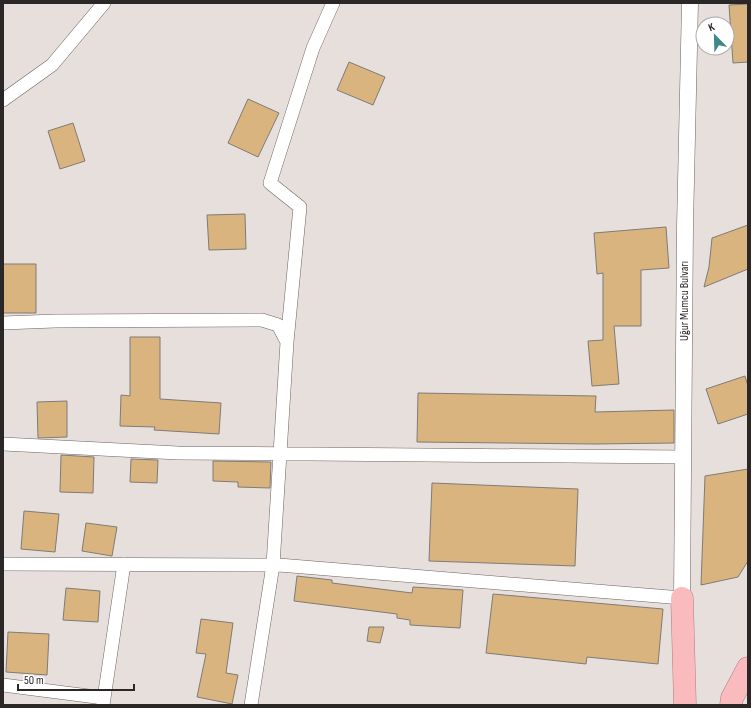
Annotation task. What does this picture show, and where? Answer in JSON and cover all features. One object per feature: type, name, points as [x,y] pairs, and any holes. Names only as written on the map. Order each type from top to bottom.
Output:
[{"type":"highway","points":[[682,598],[685,705]]},
{"type":"highway","points":[[731,705],[732,698],[748,668]]},
{"type":"street","points":[[252,705],[273,565],[287,342],[300,207],[270,182],[313,48],[333,3]]},
{"type":"street","name":"Uğur Mumcu Bulvarı","points":[[682,598],[685,226],[690,3]]},
{"type":"street","points":[[3,100],[52,65],[101,4]]},
{"type":"street","points":[[3,323],[55,321],[262,320],[278,325],[287,342]]},
{"type":"street","points":[[3,444],[178,453],[683,456]]},
{"type":"street","points":[[3,564],[273,565],[682,598]]},
{"type":"street","points":[[3,685],[104,702],[124,564]]},
{"type":"building","points":[[748,4],[748,62],[733,63],[733,56],[735,56],[735,16],[730,16],[729,5]]},
{"type":"building","points":[[349,62],[385,77],[373,105],[337,90]]},
{"type":"building","points":[[248,99],[279,113],[258,157],[228,143]]},
{"type":"building","points":[[73,123],[85,161],[60,169],[48,131]]},
{"type":"building","points":[[245,214],[246,249],[209,250],[207,215]]},
{"type":"building","points":[[748,225],[748,269],[704,287],[709,267],[712,238]]},
{"type":"building","points":[[666,227],[669,268],[641,270],[641,326],[614,326],[619,384],[592,386],[588,341],[603,340],[603,273],[597,274],[594,233]]},
{"type":"building","points":[[3,264],[36,264],[36,313],[3,313]]},
{"type":"building","points":[[130,337],[160,337],[160,399],[221,403],[219,434],[154,430],[155,427],[120,426],[121,395],[130,396]]},
{"type":"building","points":[[745,376],[748,386],[748,414],[718,424],[706,389]]},
{"type":"building","points":[[418,393],[596,396],[595,412],[674,410],[674,443],[595,444],[417,442]]},
{"type":"building","points":[[67,401],[67,437],[38,438],[37,402]]},
{"type":"building","points":[[61,455],[94,457],[93,493],[60,492]]},
{"type":"building","points":[[131,459],[158,460],[157,483],[130,482]]},
{"type":"building","points":[[213,461],[271,462],[270,488],[238,487],[238,482],[213,481]]},
{"type":"building","points":[[748,469],[748,561],[738,577],[701,585],[705,476]]},
{"type":"building","points":[[432,483],[578,489],[575,566],[429,561]]},
{"type":"building","points":[[24,511],[59,514],[55,552],[21,549]]},
{"type":"building","points":[[86,523],[117,527],[112,556],[82,551]]},
{"type":"building","points":[[297,576],[332,580],[332,583],[412,593],[413,587],[463,590],[460,628],[410,625],[410,620],[397,618],[397,614],[294,601]]},
{"type":"building","points":[[66,588],[100,591],[98,622],[63,620]]},
{"type":"building","points":[[493,594],[663,609],[658,664],[587,657],[586,664],[486,653]]},
{"type":"building","points":[[201,619],[233,623],[226,673],[238,675],[232,704],[197,697],[206,654],[196,653]]},
{"type":"building","points":[[369,627],[384,627],[380,643],[367,641]]},
{"type":"building","points":[[8,632],[49,634],[47,675],[6,672]]}]
